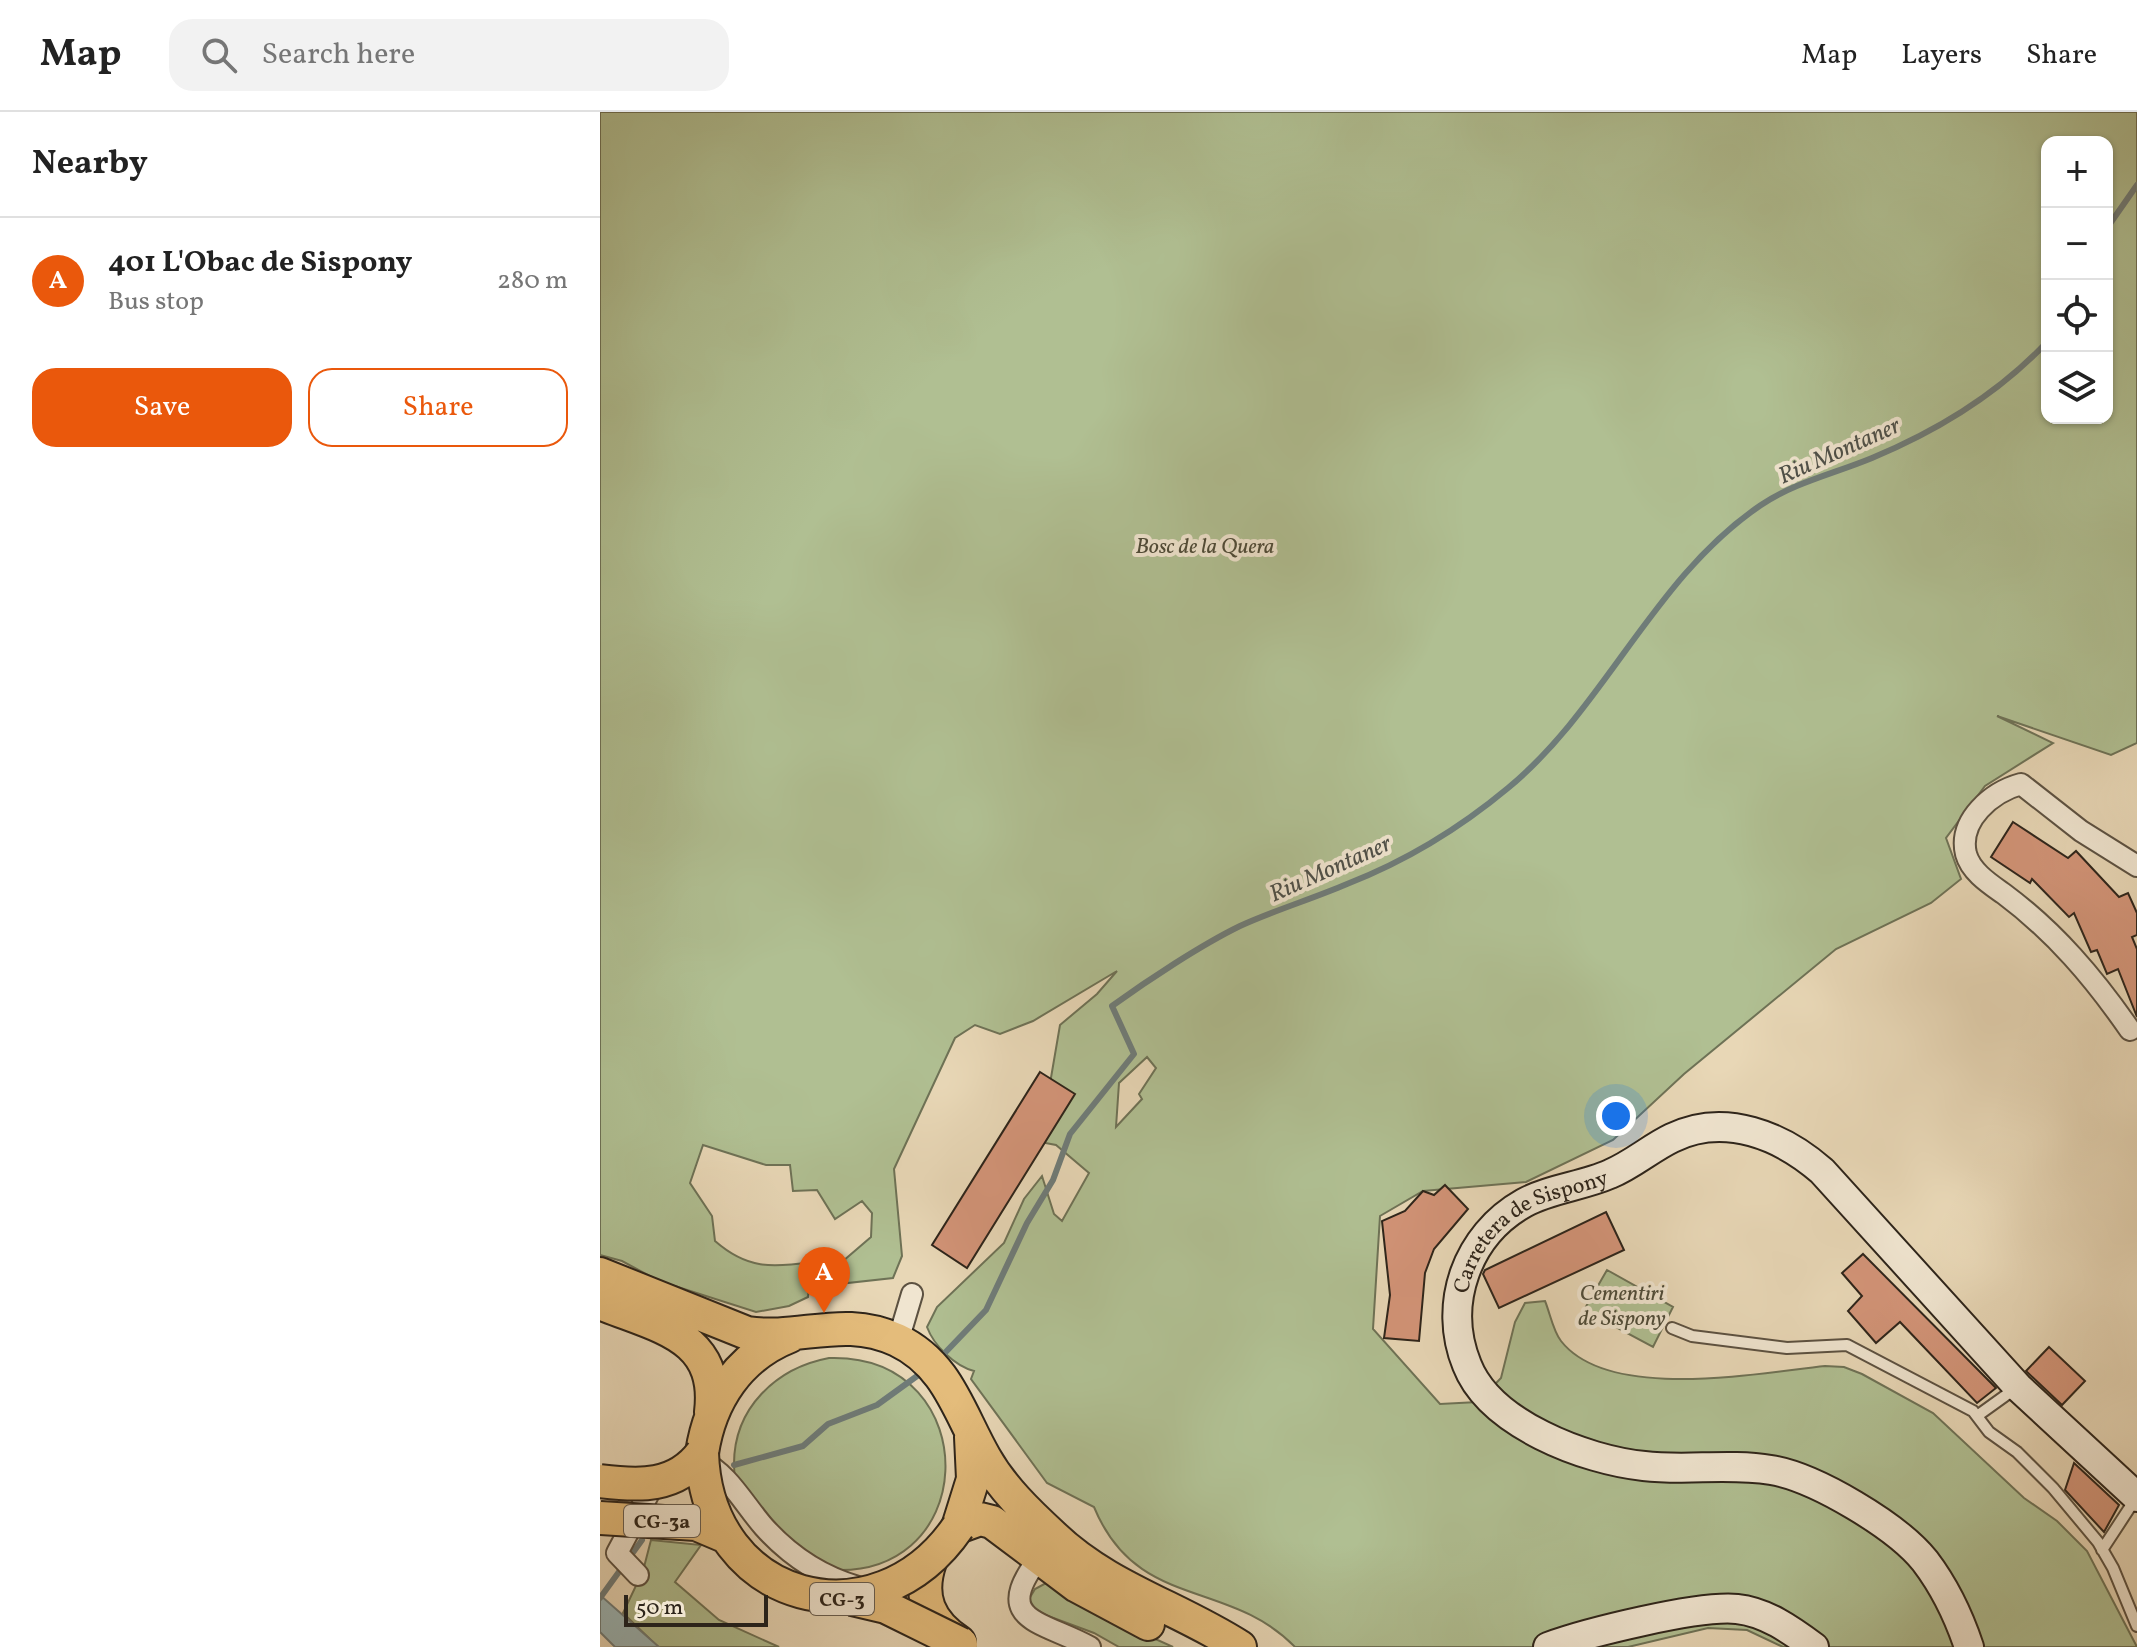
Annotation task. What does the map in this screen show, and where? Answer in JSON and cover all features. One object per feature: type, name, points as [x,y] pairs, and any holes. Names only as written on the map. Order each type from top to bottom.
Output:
[{"type":"highway","name":"CG-3","points":[[600,1274],[747,1333],[850,1327],[898,1341],[922,1356],[943,1376],[959,1399],[969,1426],[1039,1558],[1098,1599],[1198,1647]]},
{"type":"highway","name":"CG-3","points":[[600,1303],[668,1332],[698,1352],[712,1375],[711,1412],[702,1453],[705,1496],[722,1535],[746,1564],[777,1585],[812,1597],[849,1599],[894,1587],[930,1562],[958,1527],[973,1479],[969,1426]]},
{"type":"highway","name":"CG-3","points":[[711,1412],[743,1365],[777,1341],[800,1332]]},
{"type":"highway","name":"CG-3a","points":[[600,1481],[641,1484],[669,1480],[693,1465],[702,1453]]},
{"type":"highway","name":"CG-3","points":[[958,1527],[980,1519],[1022,1525],[1095,1570],[1240,1647]]},
{"type":"highway","name":"CG-3a","points":[[613,1527],[696,1524],[722,1535]]},
{"type":"highway","points":[[930,1562],[923,1582],[924,1597],[944,1632],[965,1646]]},
{"type":"highway","points":[[849,1599],[886,1607],[965,1646]]},
{"type":"main road","name":"Carretera de Sispony","points":[[1969,1647],[1947,1597],[1923,1560],[1867,1512],[1774,1470],[1729,1465],[1644,1466],[1598,1457],[1567,1447],[1526,1426],[1495,1403],[1467,1367],[1458,1332],[1458,1292],[1471,1258],[1490,1228],[1525,1202],[1612,1173],[1675,1136],[1724,1127],[1758,1132],[1787,1144],[1822,1171],[2018,1387],[2137,1496]]},
{"type":"main road","points":[[1548,1647],[1668,1617],[1736,1608],[1772,1620],[1814,1647]]},
{"type":"street","points":[[2130,1030],[2086,970],[2049,932],[1981,877],[1966,856],[1966,832],[1981,807],[1999,790],[2021,784],[2081,831],[2137,866]]},
{"type":"street","points":[[898,1341],[912,1294]]},
{"type":"street","points":[[638,1575],[617,1553],[613,1527],[661,1472],[677,1459],[692,1456],[718,1469],[764,1527],[801,1561],[828,1577],[866,1589],[965,1646]]},
{"type":"street","points":[[1039,1558],[1019,1586],[1020,1608],[1030,1618],[1090,1647]]},
{"type":"lane","points":[[1672,1328],[1692,1336],[1787,1348],[1847,1345],[1977,1416],[1989,1432],[2017,1452],[2053,1488],[2102,1550],[2113,1568],[2137,1626]]},
{"type":"lane","points":[[1977,1416],[2018,1387]]},
{"type":"lane","points":[[2102,1550],[2137,1496]]},
{"type":"green space","name":"Bosc de la Quera","points":[[600,112],[2137,112],[2137,743],[2111,755],[1997,716],[2053,743],[1985,786],[1946,838],[1961,879],[1931,903],[1836,949],[1684,1074],[1613,1140],[1526,1182],[1423,1191],[1380,1216],[1373,1329],[1440,1404],[1478,1402],[1501,1378],[1515,1322],[1525,1303],[1545,1301],[1561,1341],[1583,1360],[1613,1372],[1648,1378],[1686,1379],[1825,1366],[1844,1367],[1862,1374],[1933,1413],[2024,1498],[2057,1521],[2087,1551],[2137,1647],[1783,1647],[1747,1630],[1708,1628],[1628,1647],[1295,1647],[1269,1625],[1159,1579],[1134,1563],[1112,1540],[1094,1507],[1047,1483],[971,1379],[974,1371],[946,1354],[927,1327],[937,1307],[1004,1243],[1024,1199],[1042,1176],[1054,1214],[1062,1221],[1089,1173],[1056,1145],[1040,1142],[1060,1025],[1097,994],[1117,971],[1033,1021],[1000,1034],[975,1025],[955,1038],[894,1169],[902,1256],[893,1278],[820,1286],[823,1264],[843,1261],[871,1237],[872,1213],[862,1201],[835,1219],[817,1190],[793,1191],[790,1165],[766,1165],[703,1145],[690,1183],[712,1216],[715,1241],[749,1262],[784,1265],[811,1262],[808,1297],[789,1306],[756,1312],[659,1281],[622,1261],[600,1255]],"holes":[[[1147,1057],[1156,1068],[1139,1094],[1142,1099],[1116,1127],[1119,1083]]]},
{"type":"green space","name":"Cementiri de Sispony","points":[[1607,1270],[1673,1307],[1653,1347],[1584,1310]]},
{"type":"green space","points":[[829,1358],[881,1367],[918,1392],[939,1429],[945,1471],[936,1512],[911,1545],[871,1566],[815,1568],[756,1513],[740,1494],[736,1483],[736,1444],[750,1408],[776,1381],[810,1363]]},
{"type":"green space","points":[[651,1540],[701,1545],[675,1582],[719,1620],[779,1647],[658,1647],[623,1613],[643,1571]]},
{"type":"green space","points":[[1048,1582],[1082,1606],[1173,1647],[1119,1647],[1094,1633],[1048,1616],[1035,1609],[1029,1599],[1035,1589]]},
{"type":"water","points":[[600,1595],[659,1647],[615,1647],[600,1632]]},
{"type":"building","points":[[2013,822],[2068,858],[2076,851],[2119,897],[2128,893],[2137,913],[2137,935],[2132,937],[2137,949],[2137,1017],[2118,969],[2107,974],[2097,950],[2091,952],[2074,913],[2069,917],[2032,879],[2030,883],[1991,857]]},
{"type":"building","points":[[1040,1072],[1075,1094],[967,1268],[932,1245]]},
{"type":"building","points":[[1445,1185],[1468,1209],[1434,1249],[1425,1273],[1419,1341],[1384,1338],[1390,1295],[1382,1221],[1405,1211],[1423,1191],[1434,1195]]},
{"type":"building","points":[[1606,1212],[1624,1250],[1499,1308],[1483,1274],[1485,1270]]},
{"type":"building","points":[[1863,1254],[1996,1388],[1977,1403],[1900,1322],[1876,1343],[1848,1311],[1862,1296],[1842,1273]]},
{"type":"building","points":[[2049,1347],[2085,1381],[2062,1405],[2026,1371]]},
{"type":"building","points":[[2074,1463],[2119,1505],[2104,1532],[2065,1490]]},
{"type":"waterway","name":"Riu Montaner","points":[[2113,219],[2137,185]]},
{"type":"waterway","name":"Riu Montaner","points":[[939,1359],[986,1310],[1027,1223],[1053,1180],[1070,1134],[1134,1054],[1112,1006],[1175,963],[1225,934],[1369,875],[1432,842],[1471,817],[1543,756],[1574,720],[1659,605],[1723,535],[1773,497],[1872,458],[1943,423],[2009,378],[2041,348]]},
{"type":"waterway","name":"Riu Montaner","points":[[734,1465],[803,1446],[828,1424],[877,1405],[924,1371]]},
{"type":"waterway","name":"Riu Montaner","points":[[600,1598],[642,1540]]},
{"type":"place","name":"401 L'Obac de Sispony","points":[[824,1313]]}]
